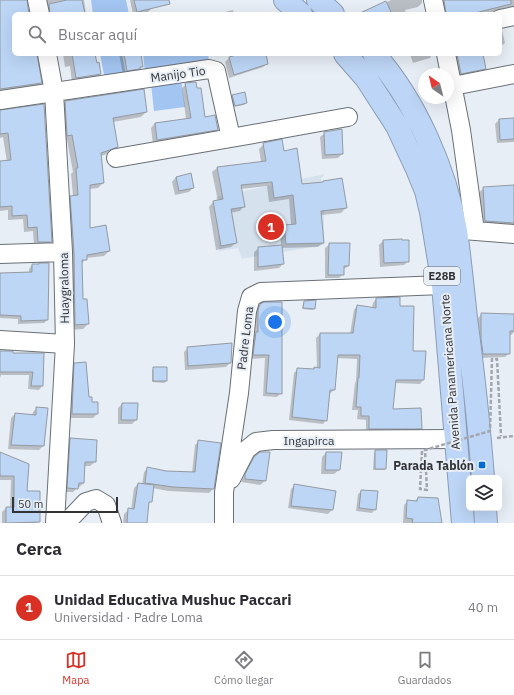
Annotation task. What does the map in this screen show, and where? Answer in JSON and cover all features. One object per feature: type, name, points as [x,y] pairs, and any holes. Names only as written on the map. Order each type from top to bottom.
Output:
[{"type":"highway","points":[[285,0],[299,12]]},
{"type":"highway","points":[[318,0],[331,12]]},
{"type":"highway","name":"Avenida Panamericana Norte","points":[[347,56],[366,78],[397,126],[426,191],[432,212],[443,285],[463,523]]},
{"type":"highway","name":"Avenida Panamericana Norte","points":[[376,56],[385,66],[405,95],[419,121],[432,149],[446,190],[465,230],[483,475]]},
{"type":"highway","points":[[485,511],[486,523]]},
{"type":"street","points":[[37,0],[40,12]]},
{"type":"street","points":[[433,0],[436,12]]},
{"type":"street","points":[[502,19],[514,16]]},
{"type":"street","name":"Huaygraloma","points":[[47,56],[54,92],[64,252],[65,344],[55,523]]},
{"type":"street","points":[[446,56],[449,68]]},
{"type":"street","name":"Manijo Tio","points":[[0,100],[213,69],[216,71],[231,138]]},
{"type":"street","points":[[454,86],[514,74]]},
{"type":"street","points":[[454,92],[461,130],[465,230],[514,234]]},
{"type":"street","points":[[116,158],[348,117]]},
{"type":"street","points":[[0,254],[64,252]]},
{"type":"street","name":"Padre Loma","points":[[224,523],[224,492],[239,392],[247,311],[251,297],[261,292],[443,285]]},
{"type":"street","points":[[0,340],[65,344]]},
{"type":"street","name":"Ingapirca","points":[[217,523],[224,492],[246,450],[256,442],[273,440],[455,439]]},
{"type":"street","points":[[66,523],[86,502],[96,499],[106,505],[112,523]]},
{"type":"path","points":[[422,451],[420,489],[427,490],[425,450],[490,431],[492,359],[497,359],[501,436]]},
{"type":"shaded area","points":[[91,0],[126,0],[129,12],[93,12]]},
{"type":"shaded area","points":[[100,56],[122,56],[126,76],[105,80]]},
{"type":"shaded area","points":[[143,56],[208,56],[209,61],[145,72]]},
{"type":"shaded area","points":[[181,80],[185,107],[154,111],[151,84]]},
{"type":"shaded area","points":[[325,174],[321,179],[324,202],[324,245],[242,259],[238,248],[219,251],[216,197]]},
{"type":"building","points":[[0,0],[27,0],[29,12],[12,12],[12,56],[37,56],[42,83],[0,89]]},
{"type":"building","points":[[67,0],[82,0],[85,12],[50,12],[49,4]]},
{"type":"building","points":[[134,0],[169,0],[170,4],[137,12]]},
{"type":"building","points":[[444,0],[511,0],[511,4],[479,12],[446,12]]},
{"type":"building","points":[[386,1],[391,12],[362,12]]},
{"type":"building","points":[[72,56],[95,56],[97,63],[99,62],[101,74],[76,78]]},
{"type":"building","points":[[124,56],[141,56],[143,67],[140,67],[140,69],[127,71]]},
{"type":"building","points":[[266,56],[268,64],[234,75],[229,57]]},
{"type":"building","points":[[457,56],[483,56],[486,69],[461,74]]},
{"type":"building","points":[[196,82],[197,88],[201,88],[205,117],[215,115],[218,130],[157,140],[155,123],[191,118],[185,83]]},
{"type":"building","points":[[144,89],[147,112],[113,118],[118,147],[101,153],[104,183],[90,185],[90,228],[106,225],[110,251],[87,255],[87,260],[82,260],[83,299],[87,299],[89,324],[75,325],[74,252],[70,196],[78,195],[76,168],[78,168],[72,135],[67,136],[65,101]]},
{"type":"building","points":[[245,92],[247,103],[235,106],[232,95]]},
{"type":"building","points":[[44,104],[52,242],[38,242],[37,227],[28,228],[27,215],[12,216],[12,206],[0,207],[0,161],[11,160],[8,133],[0,134],[0,110]]},
{"type":"building","points":[[514,118],[514,139],[500,140],[499,119]]},
{"type":"building","points":[[342,129],[343,154],[325,155],[324,132]]},
{"type":"building","points":[[282,139],[284,151],[297,148],[302,184],[342,178],[347,208],[321,211],[324,243],[286,244],[284,225],[296,224],[293,195],[274,198],[272,182],[241,185],[245,207],[231,209],[237,243],[221,246],[213,201],[223,199],[217,167],[266,161],[263,143]]},
{"type":"building","points":[[191,173],[194,188],[179,191],[176,177]]},
{"type":"building","points":[[514,185],[514,223],[485,221],[483,187]]},
{"type":"building","points":[[383,240],[409,240],[409,262],[384,263]]},
{"type":"building","points":[[329,243],[350,243],[349,266],[344,266],[344,275],[328,275]]},
{"type":"building","points":[[282,245],[284,264],[258,267],[258,247]]},
{"type":"building","points":[[49,263],[48,320],[21,321],[21,316],[0,315],[0,273],[32,272],[32,264]]},
{"type":"building","points":[[400,297],[400,306],[414,306],[413,351],[426,351],[424,380],[396,380],[393,409],[421,408],[422,429],[369,429],[369,416],[361,416],[361,407],[356,407],[360,355],[338,355],[335,390],[330,390],[327,421],[292,417],[297,368],[320,368],[320,333],[353,333],[357,305],[376,308],[376,298]]},
{"type":"building","points":[[316,300],[315,309],[303,308],[304,301]]},
{"type":"building","points":[[264,302],[282,302],[282,394],[266,393],[269,355],[253,355],[256,332],[258,332],[258,310],[260,304]]},
{"type":"building","points":[[481,313],[514,314],[514,331],[510,331],[510,354],[483,354],[481,338]]},
{"type":"building","points":[[232,343],[231,363],[188,366],[187,347]]},
{"type":"building","points":[[0,351],[13,351],[13,353],[44,353],[43,386],[31,386],[33,372],[0,372]]},
{"type":"building","points":[[86,362],[89,397],[92,397],[92,402],[98,402],[98,414],[72,414],[74,363]]},
{"type":"building","points":[[153,367],[167,367],[167,381],[153,381]]},
{"type":"building","points":[[122,403],[138,403],[137,420],[121,420]]},
{"type":"building","points":[[36,407],[48,408],[44,446],[11,445],[15,413],[36,415]]},
{"type":"building","points":[[70,438],[97,440],[96,462],[85,462],[84,483],[79,483],[78,489],[67,488]]},
{"type":"building","points":[[198,440],[221,443],[214,489],[173,487],[145,483],[147,467],[166,471],[195,472]]},
{"type":"building","points":[[375,450],[387,450],[386,469],[375,469]]},
{"type":"building","points":[[0,452],[29,464],[27,491],[40,491],[40,522],[6,523],[6,507],[14,507],[14,476],[0,476]]},
{"type":"building","points":[[260,452],[270,452],[266,481],[245,479],[245,474],[254,457]]},
{"type":"building","points":[[326,452],[342,452],[340,470],[325,470]]},
{"type":"building","points":[[138,483],[154,485],[152,502],[149,502],[147,523],[127,523],[128,508],[134,509]]},
{"type":"building","points":[[294,484],[336,491],[333,510],[291,506]]},
{"type":"building","points":[[361,490],[378,491],[376,510],[359,508]]},
{"type":"building","points":[[418,497],[438,498],[442,523],[412,523],[413,519],[406,518],[407,500],[417,501]]},
{"type":"place","name":"Unidad Educativa Mushuc Paccari","points":[[271,227]]},
{"type":"place","name":"Parada Tablón","points":[[482,465]]}]
